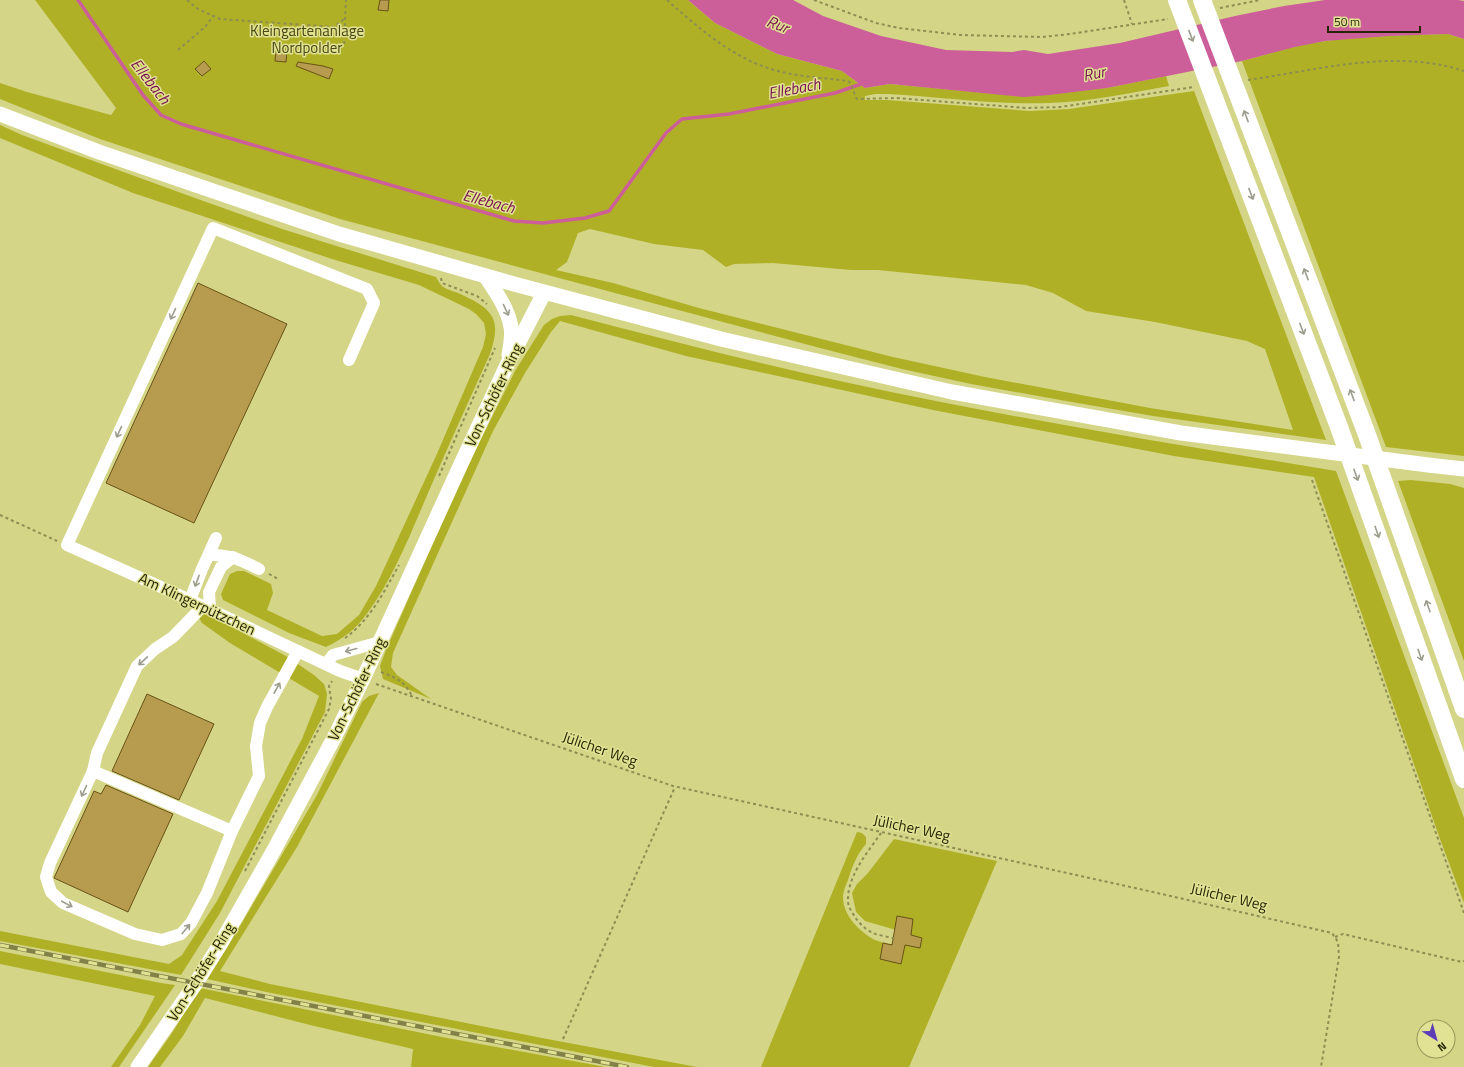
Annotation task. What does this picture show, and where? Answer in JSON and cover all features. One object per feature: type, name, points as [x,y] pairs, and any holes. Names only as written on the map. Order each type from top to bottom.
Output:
[{"type":"highway","points":[[1207,5],[1260,152],[1366,432],[1464,709]]},
{"type":"highway","points":[[1176,9],[1237,158],[1339,427],[1464,780]]},
{"type":"main road","points":[[0,114],[99,152],[339,234],[544,293],[721,339],[952,392],[1181,433],[1464,469]]},
{"type":"main road","points":[[486,277],[501,300],[512,329],[508,362]]},
{"type":"main road","name":"Von-Schöfer-Ring","points":[[138,1067],[196,983],[221,943],[296,810],[366,673],[508,362],[544,293]]},
{"type":"street","points":[[66,545],[213,228],[367,289],[374,303],[349,360]]},
{"type":"street","points":[[190,600],[216,538]]},
{"type":"street","name":"Am Klingerpützchen","points":[[66,545],[190,600],[340,671],[366,673]]},
{"type":"street","points":[[209,555],[222,554],[257,565]]},
{"type":"street","points":[[233,557],[221,567],[209,592],[206,608],[173,637],[155,649],[137,666],[97,753],[93,771],[50,863],[46,877],[51,892],[63,903],[135,934],[162,940],[181,934],[191,923],[207,893],[232,831],[259,776],[256,746],[260,723],[267,707],[298,651]]},
{"type":"street","points":[[326,664],[333,655],[380,642]]},
{"type":"street","points":[[93,771],[232,831]]},
{"type":"path","points":[[188,0],[198,9],[220,19],[334,26],[344,19]]},
{"type":"path","points":[[344,44],[346,0]]},
{"type":"path","points":[[667,0],[702,30],[726,47],[754,63],[782,72],[848,81],[851,84],[854,95],[857,99],[896,98],[1027,108],[1060,107],[1196,87]]},
{"type":"path","points":[[814,0],[876,23],[899,28],[961,36],[1042,37],[1070,34],[1132,24],[1176,9]]},
{"type":"path","points":[[1124,0],[1132,24]]},
{"type":"path","points":[[1207,5],[1260,0]]},
{"type":"path","points":[[178,50],[214,16]]},
{"type":"path","points":[[1243,80],[1369,61],[1422,62],[1452,67],[1464,71]]},
{"type":"path","points":[[1312,480],[1464,913]]},
{"type":"path","points":[[0,515],[66,545]]},
{"type":"path","points":[[366,673],[393,676],[406,685],[412,696]]},
{"type":"path","name":"Jülicher Weg","points":[[366,673],[412,696],[675,787],[1320,929],[1332,933],[1335,937]]},
{"type":"path","points":[[562,1039],[675,787]]},
{"type":"path","points":[[881,833],[856,870],[849,890],[847,902],[850,910],[863,926],[873,933],[897,939]]},
{"type":"path","points":[[1321,1067],[1339,957],[1338,942],[1335,937],[1343,934],[1462,962],[1464,961]]},
{"type":"green space","name":"Kleingartenanlage Nordpolder","points":[[35,0],[688,0],[715,23],[777,54],[842,71],[865,88],[890,84],[997,94],[1107,88],[1166,76],[1169,86],[1079,101],[1008,103],[888,94],[865,96],[865,100],[887,100],[1030,111],[1069,109],[1194,91],[1326,440],[1153,416],[971,384],[902,369],[340,219],[100,139],[0,99],[0,83],[111,115],[116,108]],"holes":[[[590,229],[654,244],[703,250],[726,267],[734,264],[773,263],[851,270],[878,270],[1026,285],[1053,293],[1086,311],[1155,322],[1247,341],[1265,349],[1293,430],[1150,408],[985,377],[893,357],[699,308],[613,283],[556,270],[567,262],[578,233]]]},
{"type":"green space","points":[[1448,34],[1464,39],[1464,456],[1386,447],[1242,61],[1315,42],[1402,35]]},
{"type":"green space","points":[[0,125],[22,135],[282,229],[436,277],[447,289],[469,298],[486,309],[491,315],[494,322],[495,331],[490,354],[393,572],[375,602],[358,625],[337,641],[326,647],[289,633],[223,600],[221,594],[230,574],[237,571],[244,571],[271,584],[273,593],[267,610],[322,636],[337,634],[359,615],[376,586],[436,456],[483,347],[486,334],[484,323],[469,309],[419,285],[332,259],[133,193],[0,138]]},
{"type":"green space","points":[[571,315],[744,359],[909,396],[1092,430],[1336,471],[1464,818],[1464,903],[1440,839],[1314,477],[1174,456],[933,410],[686,356],[560,321],[551,332],[525,373],[493,431],[393,653],[391,667],[397,675],[431,699],[383,679],[380,666],[386,650],[461,479],[515,371],[544,325],[552,319],[560,316]]},
{"type":"green space","points":[[1411,480],[1450,484],[1464,488],[1464,661],[1398,481]]},
{"type":"green space","points":[[198,609],[286,656],[314,675],[324,684],[327,694],[325,712],[220,913],[181,975],[0,941],[0,931],[169,964],[182,955],[217,901],[302,739],[319,696],[230,643],[202,623],[198,616]]},
{"type":"green space","points":[[379,693],[297,847],[220,971],[270,984],[697,1067],[654,1067],[271,993],[207,979],[317,795],[362,702],[369,696]]},
{"type":"green space","points":[[857,832],[862,833],[866,837],[866,844],[855,861],[844,891],[843,897],[846,911],[853,923],[869,937],[878,941],[899,946],[903,932],[865,921],[856,912],[852,893],[857,884],[868,873],[894,839],[997,861],[909,1067],[761,1067]]},
{"type":"green space","points":[[0,951],[175,985],[119,1067],[111,1067],[140,1025],[155,996],[0,964]]},
{"type":"green space","points":[[200,988],[442,1037],[606,1067],[411,1067],[413,1049],[310,1025],[205,998],[183,1036],[160,1067],[148,1067],[172,1033]]},
{"type":"water","name":"Rur","points":[[688,0],[793,0],[823,16],[881,36],[946,50],[1012,52],[1024,50],[1048,54],[1120,43],[1235,16],[1284,6],[1325,0],[1458,0],[1464,1],[1464,39],[1448,34],[1389,36],[1325,41],[1242,61],[1107,88],[1024,97],[890,84],[865,88],[842,71],[777,54],[715,23]]},
{"type":"building","points":[[380,0],[389,0],[388,11],[378,10]]},
{"type":"building","points":[[276,50],[287,50],[286,62],[275,61]]},
{"type":"building","points":[[204,61],[211,69],[202,76],[195,69]]},
{"type":"building","points":[[298,62],[333,69],[329,79],[296,66]]},
{"type":"building","points":[[198,283],[287,324],[194,523],[106,483]]},
{"type":"building","points":[[147,694],[214,724],[179,800],[112,771]]},
{"type":"building","points":[[106,785],[173,814],[128,912],[54,878],[94,791],[101,794]]},
{"type":"building","points":[[897,916],[913,919],[911,935],[922,938],[920,948],[905,945],[901,964],[880,959],[883,943],[892,945]]},
{"type":"waterway","name":"Ellebach","points":[[78,0],[143,95],[161,115],[181,124],[514,221],[543,223],[585,218],[609,211],[666,133],[682,119],[729,114],[835,93],[864,83]]},
{"type":"railway","points":[[0,945],[627,1067]]}]
